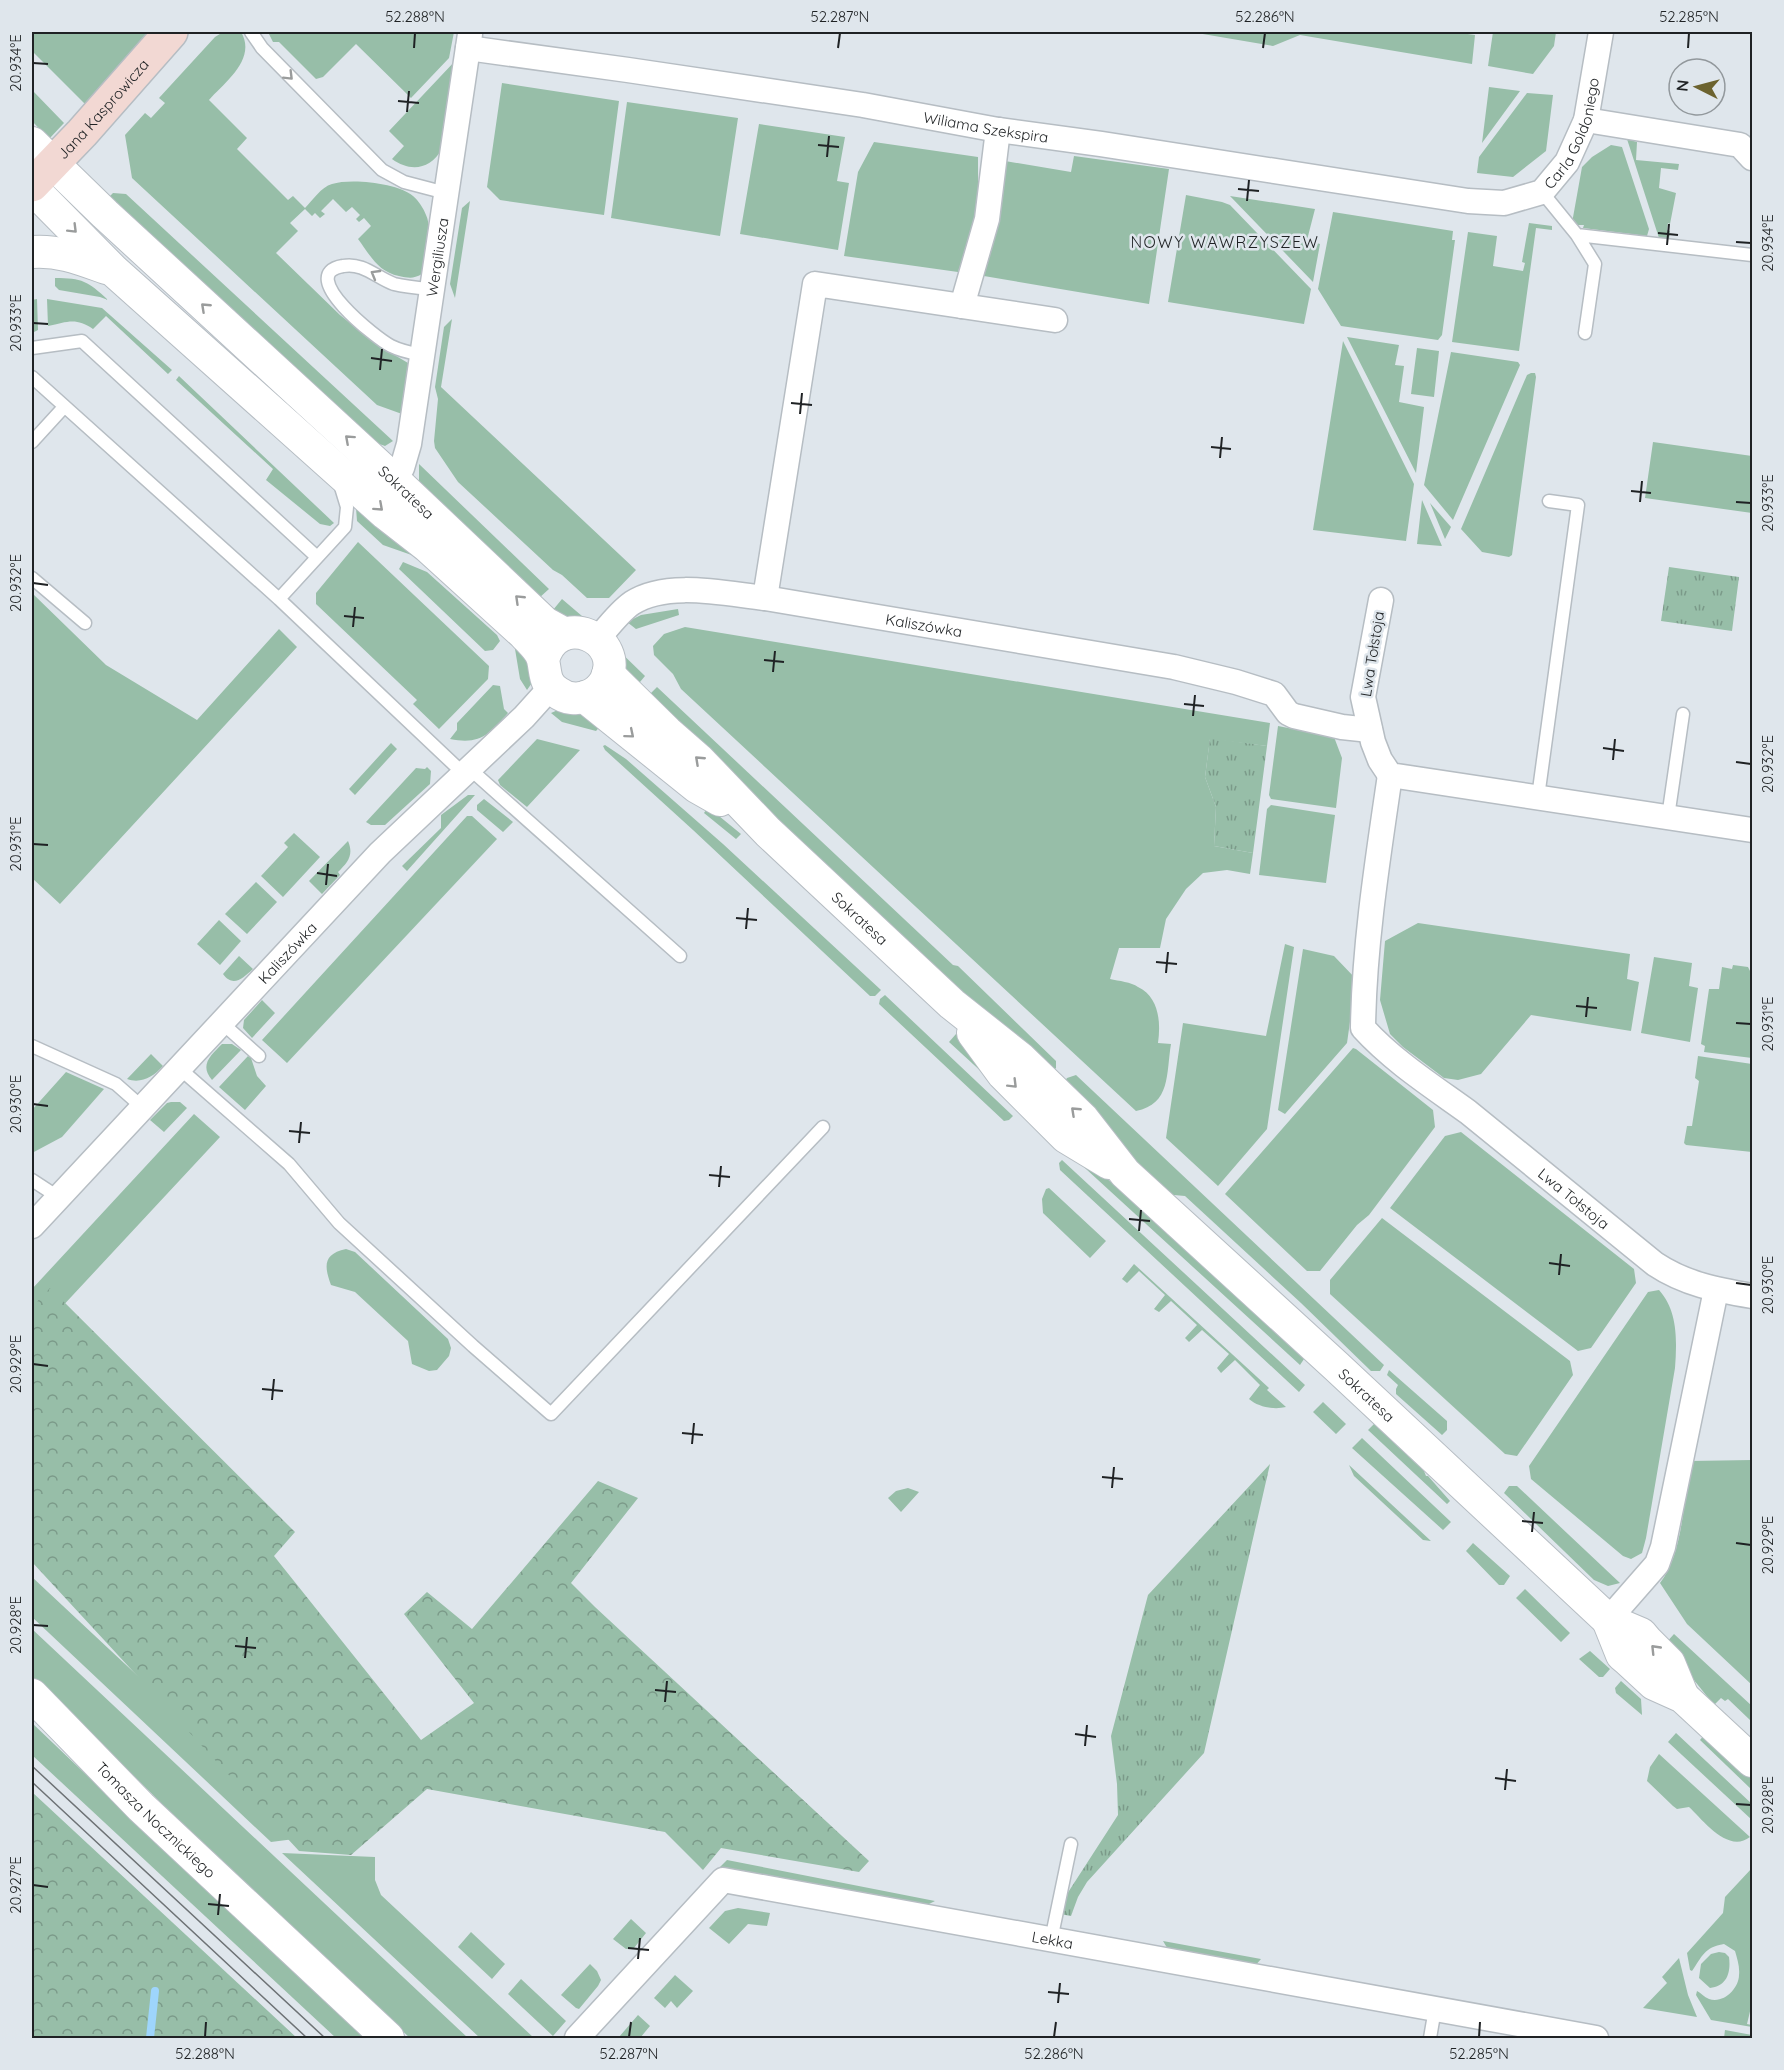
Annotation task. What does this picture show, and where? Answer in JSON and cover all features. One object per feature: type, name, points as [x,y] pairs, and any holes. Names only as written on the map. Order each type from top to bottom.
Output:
[{"type":"main road","name":"Jana Kasprowicza","points":[[37,170],[171,32]]},
{"type":"street","name":"Carla Goldoniego","points":[[1504,203],[1542,192],[1567,162],[1586,120],[1601,32]]},
{"type":"street","name":"Wergiliusza","points":[[392,478],[402,468],[409,444],[469,40]]},
{"type":"street","name":"Wiliama Szekspira","points":[[469,40],[628,70],[863,105],[998,130],[1468,201],[1504,203]]},
{"type":"street","points":[[1586,120],[1740,145],[1752,158]]},
{"type":"street","points":[[962,306],[987,219],[998,130]]},
{"type":"street","name":"Sokratesa","points":[[37,170],[114,271],[524,634],[537,649],[547,673],[567,698],[585,697],[697,787],[768,832]]},
{"type":"street","name":"Sokratesa","points":[[37,170],[255,353],[392,478],[544,623],[565,634],[583,633],[597,640]]},
{"type":"street","points":[[32,252],[51,251],[64,254],[114,271]]},
{"type":"street","points":[[765,598],[815,284],[1055,320]]},
{"type":"street","name":"Kaliszówka","points":[[597,640],[633,602],[659,592],[703,591],[765,598],[1174,667],[1236,682],[1276,695],[1285,709],[1294,716],[1342,727],[1370,730]]},
{"type":"street","name":"Lwa Tołstoja","points":[[1381,600],[1363,697],[1370,730],[1380,760],[1390,775],[1373,892],[1363,1002],[1363,1028],[1376,1043],[1467,1112],[1655,1264],[1686,1282],[1716,1290]]},
{"type":"street","points":[[547,673],[553,642],[565,634]]},
{"type":"street","points":[[585,697],[600,689],[608,674],[607,655],[597,640]]},
{"type":"street","name":"Kaliszówka","points":[[32,1226],[380,853],[524,717],[547,673]]},
{"type":"street","name":"Sokratesa","points":[[608,674],[699,760],[768,832],[951,1004],[1003,1074],[1066,1137],[1125,1173],[1608,1620],[1622,1655],[1654,1684],[1683,1697],[1752,1761]]},
{"type":"street","points":[[1390,775],[1752,830]]},
{"type":"street","points":[[1608,1620],[1657,1564],[1663,1547],[1716,1290],[1752,1296]]},
{"type":"street","name":"Tomasza Nocznickiego","points":[[32,1695],[141,1807],[388,2038]]},
{"type":"street","name":"Lekka","points":[[577,2038],[723,1880],[1596,2038]]},
{"type":"lane","points":[[251,32],[262,48],[382,170],[404,182],[446,193]]},
{"type":"lane","points":[[1542,192],[1578,235],[1595,264],[1585,333]]},
{"type":"lane","points":[[1578,235],[1752,255]]},
{"type":"lane","points":[[422,355],[405,352],[389,345],[365,327],[338,302],[328,284],[329,274],[335,268],[345,265],[360,267],[397,285],[431,290]]},
{"type":"lane","points":[[32,348],[82,341],[317,557]]},
{"type":"lane","points":[[32,377],[467,771],[680,956]]},
{"type":"lane","points":[[32,442],[64,407]]},
{"type":"lane","points":[[279,599],[345,526],[348,517],[347,507],[335,468]]},
{"type":"lane","points":[[1538,797],[1578,505],[1549,501]]},
{"type":"lane","points":[[32,578],[85,623]]},
{"type":"lane","points":[[1668,817],[1683,714]]},
{"type":"lane","points":[[221,1022],[259,1056]]},
{"type":"lane","points":[[32,1046],[116,1084],[142,1107]]},
{"type":"lane","points":[[178,1068],[289,1164],[339,1223],[550,1414],[823,1127]]},
{"type":"lane","points":[[32,1180],[58,1197]]},
{"type":"lane","points":[[1052,1940],[1071,1844]]},
{"type":"lane","points":[[1430,2038],[1435,2009]]},
{"type":"green space","points":[[32,32],[152,32],[85,104],[32,51]]},
{"type":"green space","points":[[223,32],[241,32],[245,42],[245,51],[237,69],[209,100],[247,138],[237,149],[288,200],[293,196],[305,208],[321,191],[332,184],[340,182],[374,183],[397,188],[413,196],[425,213],[429,228],[427,244],[422,274],[416,277],[399,276],[380,267],[358,239],[371,226],[364,218],[359,222],[356,219],[360,215],[352,207],[346,212],[333,199],[321,211],[325,214],[320,218],[315,213],[312,216],[305,209],[290,223],[298,231],[276,253],[340,315],[376,344],[408,363],[402,414],[377,405],[132,178],[125,135],[145,113],[151,118],[165,103],[159,98],[215,37]]},
{"type":"green space","points":[[268,32],[454,32],[449,58],[411,98],[356,44],[323,77],[316,79],[279,42],[273,42]]},
{"type":"green space","points":[[1191,32],[1453,32],[1475,35],[1472,64],[1300,35],[1273,46]]},
{"type":"green space","points":[[1493,32],[1556,32],[1554,46],[1533,74],[1488,66]]},
{"type":"green space","points":[[456,60],[442,149],[432,161],[419,167],[406,166],[392,159],[404,146],[389,131]]},
{"type":"green space","points":[[502,83],[619,101],[604,215],[500,200],[487,187]]},
{"type":"green space","points":[[1489,87],[1520,91],[1482,143]]},
{"type":"green space","points":[[32,90],[64,123],[49,139],[32,121]]},
{"type":"green space","points":[[1527,93],[1553,95],[1546,151],[1513,177],[1477,173],[1479,157]]},
{"type":"green space","points":[[627,102],[738,118],[720,236],[611,218]]},
{"type":"green space","points":[[759,124],[845,137],[837,181],[849,183],[838,250],[740,234]]},
{"type":"green space","points":[[1627,139],[1637,142],[1636,160],[1679,164],[1678,170],[1661,168],[1659,188],[1676,193],[1670,224],[1668,223],[1669,239],[1659,238]]},
{"type":"green space","points":[[874,142],[978,157],[978,207],[958,272],[844,256],[858,172]]},
{"type":"green space","points":[[1611,145],[1622,147],[1649,229],[1647,236],[1583,228],[1584,225],[1572,223],[1582,167],[1592,157]]},
{"type":"green space","points":[[1074,156],[1169,169],[1149,304],[978,275],[1005,161],[1071,172]]},
{"type":"green space","points":[[113,193],[126,194],[393,441],[385,446],[371,441],[110,196]]},
{"type":"green space","points":[[1186,195],[1230,205],[1311,289],[1304,324],[1168,302]]},
{"type":"green space","points":[[1230,196],[1315,209],[1307,240],[1320,244],[1313,282]]},
{"type":"green space","points":[[470,201],[455,298],[450,284],[462,208]]},
{"type":"green space","points":[[1333,212],[1453,231],[1452,240],[1455,240],[1442,335],[1438,340],[1341,326],[1318,289]]},
{"type":"green space","points":[[1529,223],[1552,226],[1552,230],[1536,228],[1519,351],[1452,342],[1468,232],[1497,236],[1493,266],[1523,271],[1525,263],[1522,262]]},
{"type":"green space","points":[[55,278],[84,282],[108,300],[59,290],[55,286]]},
{"type":"green space","points":[[37,299],[38,330],[32,333],[32,300]]},
{"type":"green space","points":[[47,299],[102,308],[172,370],[168,374],[106,316],[93,329],[76,322],[48,326]]},
{"type":"green space","points":[[452,319],[441,387],[636,570],[609,598],[587,598],[562,575],[553,570],[458,482],[435,448],[438,399],[435,387],[444,327]]},
{"type":"green space","points":[[1347,337],[1399,345],[1395,365],[1404,366],[1399,402],[1424,407],[1416,473]]},
{"type":"green space","points":[[1343,341],[1414,484],[1406,541],[1313,530]]},
{"type":"green space","points":[[1417,348],[1439,351],[1434,397],[1411,394]]},
{"type":"green space","points":[[1451,352],[1518,362],[1520,365],[1453,520],[1424,485]]},
{"type":"green space","points":[[1535,373],[1536,377],[1512,555],[1509,557],[1482,552],[1461,529],[1527,375]]},
{"type":"green space","points":[[179,376],[334,523],[330,526],[320,524],[266,480],[273,469],[176,380]]},
{"type":"green space","points":[[1653,442],[1752,456],[1752,513],[1645,498]]},
{"type":"green space","points":[[419,464],[549,589],[539,598],[419,485]]},
{"type":"green space","points":[[1422,500],[1442,546],[1417,544]]},
{"type":"green space","points":[[1430,503],[1451,527],[1445,539]]},
{"type":"green space","points":[[356,508],[423,559],[383,545],[357,521]]},
{"type":"green space","points":[[358,542],[489,666],[488,679],[439,729],[413,704],[417,700],[316,604],[316,593]]},
{"type":"green space","points":[[403,562],[427,572],[497,635],[500,641],[493,650],[485,651],[399,569]]},
{"type":"green space","points":[[1669,567],[1739,577],[1732,631],[1661,621]]},
{"type":"green space","points":[[32,593],[106,665],[197,720],[279,629],[297,647],[60,904],[32,878]]},
{"type":"green space","points":[[562,599],[589,622],[576,624],[553,610]]},
{"type":"green space","points":[[678,609],[679,615],[636,629],[627,622],[641,615]]},
{"type":"green space","points":[[685,627],[1270,723],[1267,746],[1210,739],[1205,777],[1216,807],[1214,846],[1253,853],[1250,874],[1227,870],[1203,873],[1186,889],[1166,919],[1160,948],[1119,948],[1110,979],[1135,985],[1145,991],[1154,1004],[1159,1019],[1158,1043],[1171,1044],[1165,1086],[1156,1102],[1136,1111],[681,689],[673,674],[654,655],[653,646],[664,634]]},
{"type":"green space","points":[[522,642],[534,680],[527,690],[520,679],[515,649]]},
{"type":"green space","points":[[612,644],[645,676],[635,688],[618,670]]},
{"type":"green space","points":[[493,685],[500,686],[504,709],[508,713],[484,736],[469,740],[450,739],[457,730],[457,723]]},
{"type":"green space","points":[[657,687],[953,965],[958,966],[1056,1061],[1056,1068],[1050,1074],[646,698]]},
{"type":"green space","points":[[567,706],[603,723],[596,731],[562,722],[551,713]]},
{"type":"green space","points":[[1278,726],[1334,737],[1342,758],[1336,808],[1271,799],[1269,795]]},
{"type":"green space","points":[[1210,738],[1267,746],[1253,853],[1214,846],[1216,807],[1205,777]]},
{"type":"green space","points":[[537,739],[580,750],[527,807],[500,785],[498,780]]},
{"type":"green space","points":[[391,743],[397,749],[355,795],[349,789]]},
{"type":"green space","points":[[605,745],[626,759],[723,844],[881,990],[875,996],[870,996],[605,750],[603,746]]},
{"type":"green space","points":[[427,767],[431,771],[430,784],[385,825],[371,825],[366,822],[416,768],[425,769]]},
{"type":"green space","points":[[468,795],[475,795],[407,871],[402,866],[441,828],[441,815]]},
{"type":"green space","points":[[484,799],[513,822],[503,832],[477,810],[477,805]]},
{"type":"green space","points":[[1271,805],[1335,815],[1326,883],[1259,875],[1267,809]]},
{"type":"green space","points":[[708,807],[741,834],[736,839],[704,813]]},
{"type":"green space","points":[[467,816],[472,816],[497,839],[287,1063],[262,1040]]},
{"type":"green space","points":[[294,833],[320,857],[283,897],[261,876],[288,847],[284,843]]},
{"type":"green space","points":[[348,841],[349,858],[338,872],[340,875],[322,894],[309,881]]},
{"type":"green space","points":[[256,882],[277,902],[247,934],[225,914]]},
{"type":"green space","points":[[219,920],[241,941],[220,965],[197,944]]},
{"type":"green space","points":[[1418,923],[1630,954],[1627,979],[1639,982],[1631,1031],[1531,1015],[1481,1074],[1458,1080],[1444,1078],[1403,1047],[1390,1034],[1380,1000],[1385,941]]},
{"type":"green space","points":[[1285,944],[1294,947],[1267,1129],[1218,1186],[1166,1138],[1183,1023],[1266,1036]]},
{"type":"green space","points":[[1303,949],[1334,956],[1356,979],[1347,1043],[1285,1114],[1278,1110]]},
{"type":"green space","points":[[239,956],[253,969],[238,980],[230,980],[223,974]]},
{"type":"green space","points":[[1654,957],[1692,963],[1689,986],[1698,988],[1690,1042],[1641,1033]]},
{"type":"green space","points":[[1733,965],[1748,967],[1752,975],[1752,1058],[1704,1052],[1705,1046],[1701,1044],[1709,989],[1719,989],[1722,967],[1732,969]]},
{"type":"green space","points":[[885,995],[1013,1116],[1004,1121],[879,1004],[880,999]]},
{"type":"green space","points":[[262,1000],[275,1013],[252,1038],[243,1028],[244,1020]]},
{"type":"green space","points":[[956,1034],[960,1036],[1020,1107],[949,1042]]},
{"type":"green space","points":[[222,1044],[232,1044],[241,1050],[212,1080],[207,1070],[208,1060]]},
{"type":"green space","points":[[1353,1048],[1433,1110],[1435,1127],[1369,1215],[1357,1225],[1320,1271],[1307,1271],[1225,1194]]},
{"type":"green space","points":[[151,1054],[163,1066],[146,1078],[137,1081],[127,1079]]},
{"type":"green space","points":[[248,1056],[251,1058],[257,1076],[266,1086],[245,1110],[219,1087]]},
{"type":"green space","points":[[1698,1056],[1752,1064],[1752,1152],[1684,1143],[1687,1126],[1692,1126],[1699,1081],[1695,1078]]},
{"type":"green space","points":[[66,1072],[104,1089],[62,1137],[32,1153],[32,1110]]},
{"type":"green space","points":[[1076,1075],[1384,1365],[1380,1371],[1371,1371],[1185,1196],[1163,1194],[1062,1085],[1067,1078]]},
{"type":"green space","points":[[180,1102],[187,1108],[164,1132],[150,1120],[167,1103]]},
{"type":"green space","points":[[194,1114],[220,1137],[32,1339],[32,1289]]},
{"type":"green space","points":[[1461,1132],[1634,1269],[1636,1283],[1591,1348],[1578,1351],[1390,1208],[1445,1136]]},
{"type":"green space","points":[[1079,1153],[1304,1359],[1300,1365],[1074,1158]]},
{"type":"green space","points":[[1062,1160],[1305,1385],[1299,1392],[1060,1170],[1059,1163]]},
{"type":"green space","points":[[1049,1188],[1106,1241],[1090,1258],[1043,1213],[1042,1199],[1046,1189]]},
{"type":"green space","points":[[1382,1218],[1570,1361],[1573,1375],[1517,1456],[1505,1454],[1330,1294],[1330,1280]]},
{"type":"green space","points":[[346,1249],[355,1252],[448,1339],[451,1348],[449,1356],[437,1370],[429,1371],[412,1364],[408,1341],[355,1292],[331,1285],[327,1262],[333,1254]]},
{"type":"green space","points":[[1134,1264],[1269,1388],[1267,1390],[1286,1407],[1266,1407],[1249,1399],[1260,1385],[1235,1360],[1221,1373],[1217,1368],[1229,1354],[1202,1330],[1189,1342],[1185,1338],[1197,1325],[1171,1301],[1159,1312],[1154,1309],[1165,1295],[1139,1271],[1127,1283],[1122,1279]]},
{"type":"green space","points":[[50,1288],[295,1532],[274,1556],[421,1740],[474,1703],[404,1614],[427,1592],[472,1629],[598,1481],[638,1498],[571,1583],[869,1861],[859,1872],[721,1848],[703,1870],[665,1832],[427,1789],[351,1855],[299,1851],[32,1562],[32,1307]]},
{"type":"green space","points":[[1659,1290],[1670,1307],[1673,1317],[1676,1337],[1675,1368],[1646,1538],[1642,1553],[1631,1559],[1623,1556],[1531,1479],[1529,1466],[1648,1292]]},
{"type":"green space","points":[[1389,1370],[1447,1421],[1447,1430],[1442,1435],[1396,1394],[1398,1385],[1387,1375]]},
{"type":"green space","points":[[1323,1402],[1346,1424],[1336,1434],[1313,1412]]},
{"type":"green space","points":[[1374,1424],[1424,1471],[1450,1501],[1447,1504],[1368,1430]]},
{"type":"green space","points":[[1362,1438],[1451,1522],[1443,1530],[1352,1448]]},
{"type":"green space","points":[[1752,1460],[1752,1685],[1687,1624],[1660,1583],[1674,1557],[1678,1541],[1690,1461]]},
{"type":"green space","points":[[1270,1464],[1204,1753],[1087,1882],[1071,1916],[1060,1914],[1067,1894],[1118,1815],[1111,1736],[1148,1595]]},
{"type":"green space","points":[[1349,1465],[1431,1541],[1423,1540],[1354,1476]]},
{"type":"green space","points":[[1509,1486],[1517,1486],[1620,1583],[1608,1586],[1594,1580],[1504,1493]]},
{"type":"green space","points":[[908,1488],[919,1492],[901,1512],[888,1498],[896,1491]]},
{"type":"green space","points":[[1473,1543],[1510,1576],[1504,1585],[1499,1585],[1466,1551]]},
{"type":"green space","points":[[32,1577],[310,1837],[271,1842],[32,1617]]},
{"type":"green space","points":[[1525,1589],[1570,1633],[1561,1642],[1516,1598]]},
{"type":"green space","points":[[32,1629],[468,2038],[410,2038],[205,1846],[32,1676]]},
{"type":"green space","points":[[1674,1634],[1752,1706],[1750,1720],[1728,1699],[1725,1701],[1721,1698],[1714,1705],[1665,1644]]},
{"type":"green space","points":[[1590,1651],[1610,1669],[1603,1677],[1599,1677],[1579,1659]]},
{"type":"green space","points":[[1621,1681],[1641,1699],[1642,1715],[1616,1693],[1615,1688]]},
{"type":"green space","points":[[32,1723],[140,1826],[372,2038],[336,2038],[32,1755]]},
{"type":"green space","points":[[1676,1733],[1752,1804],[1752,1820],[1668,1742]]},
{"type":"green space","points":[[1706,1733],[1752,1779],[1752,1790],[1700,1740]]},
{"type":"green space","points":[[1659,1754],[1750,1837],[1742,1841],[1725,1838],[1709,1827],[1689,1807],[1677,1809],[1673,1806],[1647,1781],[1650,1767]]},
{"type":"green space","points":[[32,1792],[297,2038],[32,2038]]},
{"type":"green space","points":[[282,1853],[375,1857],[375,1880],[381,1895],[534,2038],[480,2038]]},
{"type":"green space","points":[[727,1860],[935,1901],[921,1908],[719,1868]]},
{"type":"green space","points":[[1752,1868],[1752,2003],[1747,2024],[1752,2027],[1711,2020],[1696,1995],[1697,1991],[1715,2000],[1730,1994],[1736,1985],[1739,1972],[1735,1951],[1724,1944],[1717,1945],[1704,1953],[1692,1971],[1687,1953],[1723,1913],[1725,1897]]},
{"type":"green space","points":[[738,1908],[770,1913],[767,1926],[748,1924],[729,1944],[709,1928],[725,1911]]},
{"type":"green space","points":[[631,1919],[646,1933],[634,1948],[626,1949],[613,1939]]},
{"type":"green space","points":[[471,1932],[505,1964],[492,1979],[458,1947]]},
{"type":"green space","points":[[1163,1941],[1261,1959],[1254,1967],[1169,1951]]},
{"type":"green space","points":[[1719,1952],[1729,1957],[1727,1978],[1720,1985],[1710,1988],[1699,1978],[1701,1964],[1711,1954]]},
{"type":"green space","points":[[1679,1958],[1688,1995],[1697,2017],[1643,2008],[1667,1983],[1662,1977]]},
{"type":"green space","points":[[590,1964],[597,1971],[601,1980],[579,2009],[561,1995]]},
{"type":"green space","points":[[675,1975],[693,1991],[677,2008],[671,2001],[665,2008],[654,1998]]},
{"type":"green space","points":[[521,1979],[566,2021],[553,2036],[508,1994]]},
{"type":"green space","points":[[638,2015],[650,2026],[640,2038],[619,2037]]},
{"type":"green space","points":[[1725,2030],[1752,2035],[1752,2038],[1724,2038]]},
{"type":"waterway","points":[[150,2038],[155,1991]]},
{"type":"tram line","points":[[32,1766],[325,2038]]},
{"type":"tram line","points":[[32,1782],[307,2038]]},
{"type":"district","name":"NOWY WAWRZYSZEW","points":[[1225,242]]}]
